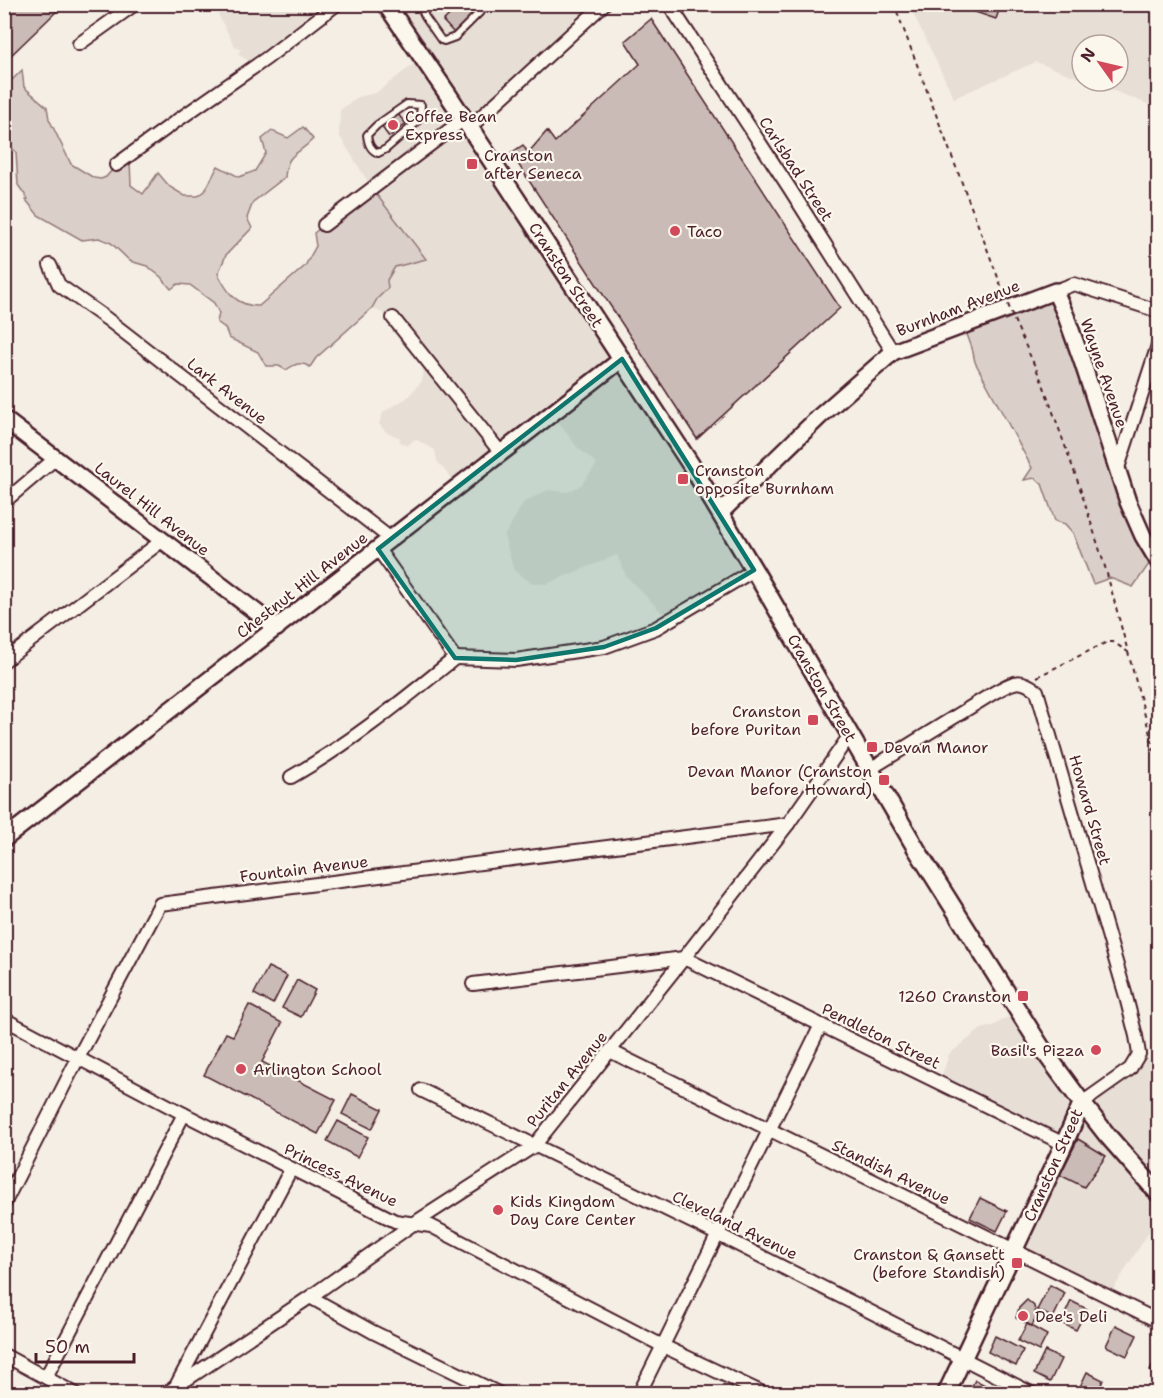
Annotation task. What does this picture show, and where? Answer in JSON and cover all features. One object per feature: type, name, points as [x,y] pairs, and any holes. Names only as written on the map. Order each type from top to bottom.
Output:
[{"type":"main road","name":"Cranston Street","points":[[386,4],[467,123],[691,465],[917,850],[1041,1047],[1082,1103],[946,1394]]},
{"type":"main road","points":[[1082,1103],[1158,1193]]},
{"type":"street","points":[[79,44],[135,4]]},
{"type":"street","points":[[116,165],[267,58],[337,4]]},
{"type":"street","points":[[324,225],[467,123],[604,4]]},
{"type":"street","name":"Carlsbad Street","points":[[669,4],[893,352]]},
{"type":"street","name":"Lark Avenue","points":[[50,265],[59,285],[117,326],[391,539]]},
{"type":"street","name":"Burnham Avenue","points":[[720,513],[819,417],[893,352],[1074,284],[1158,311]]},
{"type":"street","name":"Wayne Avenue","points":[[1055,291],[1066,316],[1128,502],[1143,536],[1158,561]]},
{"type":"street","points":[[393,318],[501,453]]},
{"type":"street","points":[[1118,468],[1158,345]]},
{"type":"street","name":"Chestnut Hill Avenue","points":[[4,839],[622,359]]},
{"type":"street","name":"Laurel Hill Avenue","points":[[4,419],[277,628]]},
{"type":"street","points":[[4,502],[56,458]]},
{"type":"street","points":[[4,662],[163,540]]},
{"type":"street","points":[[378,549],[455,658]]},
{"type":"street","points":[[291,777],[376,722],[455,658],[516,660],[604,647],[656,628],[754,570]]},
{"type":"street","points":[[870,770],[995,692],[1013,682],[1026,682]]},
{"type":"street","name":"Howard Street","points":[[1026,682],[1037,691],[1122,982],[1139,1054],[1130,1069],[1082,1103]]},
{"type":"street","name":"Puritan Avenue","points":[[171,1390],[310,1297],[413,1224],[534,1146],[788,824],[850,735]]},
{"type":"street","name":"Fountain Avenue","points":[[4,1204],[160,904],[788,824]]},
{"type":"street","points":[[473,984],[684,958]]},
{"type":"street","name":"Pendleton Street","points":[[684,958],[1064,1144]]},
{"type":"street","name":"Princess Avenue","points":[[4,1019],[394,1221],[431,1226],[663,1346],[765,1394]]},
{"type":"street","points":[[639,1394],[821,1025]]},
{"type":"street","name":"Standish Avenue","points":[[610,1051],[1158,1322]]},
{"type":"street","name":"Cleveland Avenue","points":[[421,1090],[718,1234],[1033,1394]]},
{"type":"street","points":[[46,1377],[184,1114]]},
{"type":"street","points":[[190,1394],[171,1390],[291,1169]]},
{"type":"street","points":[[310,1297],[373,1332],[500,1394]]},
{"type":"street","points":[[4,1355],[76,1394]]},
{"type":"lane","points":[[427,4],[423,12],[425,17],[444,41],[455,37],[488,4]]},
{"type":"lane","points":[[407,104],[421,105],[420,117],[416,123],[386,149],[378,153],[374,152],[368,144],[367,135],[376,125],[407,104]]},
{"type":"path","points":[[894,4],[1013,318],[1043,384],[1079,485],[1106,570],[1158,764]]},
{"type":"path","points":[[1026,682],[1107,642],[1113,642],[1129,653]]},
{"type":"highlighted area","points":[[622,359],[754,570],[656,628],[604,647],[516,660],[455,658],[378,549]]},
{"type":"shaded area","points":[[213,5],[334,5],[255,65],[238,54],[241,49],[234,45]]},
{"type":"shaded area","points":[[387,5],[613,5],[475,132],[751,566],[667,618],[626,576],[617,555],[546,584],[532,583],[514,571],[504,536],[524,502],[548,490],[568,492],[581,485],[597,464],[578,448],[552,414],[456,484],[437,461],[435,450],[415,439],[407,446],[399,441],[401,438],[387,433],[379,424],[383,412],[407,398],[422,381],[424,352],[402,323],[372,308],[388,288],[387,280],[395,266],[426,259],[370,190],[368,182],[339,135],[340,110],[358,97],[376,93],[420,59]]},
{"type":"shaded area","points":[[909,5],[1158,5],[1158,108],[1119,93],[1130,93],[1130,33],[1070,33],[1070,75],[1036,62],[954,98]]},
{"type":"shaded area","points":[[22,70],[24,87],[47,107],[49,119],[71,164],[94,178],[101,179],[106,177],[124,156],[130,161],[131,185],[143,194],[158,173],[170,187],[185,196],[198,196],[205,191],[218,166],[239,177],[255,171],[266,153],[262,139],[272,131],[288,138],[303,127],[313,139],[288,162],[285,177],[253,202],[247,218],[252,228],[226,255],[218,274],[229,292],[244,304],[259,306],[305,266],[316,246],[314,233],[345,208],[373,190],[426,259],[395,267],[387,280],[388,288],[372,308],[316,358],[310,367],[298,364],[286,370],[279,366],[266,366],[258,352],[229,338],[225,328],[217,322],[219,313],[214,303],[190,285],[178,284],[171,289],[147,266],[130,261],[111,243],[99,238],[82,240],[38,215],[18,185],[16,152],[5,141],[4,81],[13,79]]},
{"type":"shaded area","points":[[1052,291],[1154,557],[1133,587],[1110,578],[1093,584],[1073,533],[1065,524],[1055,521],[1042,484],[1035,478],[1024,480],[1032,468],[975,362],[964,326]]},
{"type":"shaded area","points":[[1015,1013],[1078,1099],[1143,1056],[1158,1065],[1158,1235],[1150,1230],[1109,1296],[1014,1248],[1061,1142],[940,1081],[949,1054],[981,1029],[993,1026]]},
{"type":"building","points":[[4,4],[55,4],[59,9],[4,62]]},
{"type":"building","points":[[461,4],[484,4],[454,33],[443,21]]},
{"type":"building","points":[[968,4],[1001,4],[996,19],[969,10]]},
{"type":"building","name":"Taco","points":[[651,19],[840,308],[697,439],[511,153],[523,145],[528,153],[547,131],[555,142],[640,64],[625,41]]},
{"type":"building","name":"Coffee Bean Express","points":[[397,113],[406,124],[389,137],[381,126]]},
{"type":"building","points":[[268,967],[287,976],[273,1004],[254,994]]},
{"type":"building","points":[[297,980],[315,990],[301,1017],[282,1008]]},
{"type":"building","name":"Arlington School","points":[[249,1005],[282,1023],[262,1062],[336,1100],[318,1134],[204,1075],[226,1033],[233,1036]]},
{"type":"building","points":[[352,1094],[382,1109],[372,1129],[342,1114]]},
{"type":"building","points":[[338,1121],[368,1137],[357,1157],[327,1141]]},
{"type":"building","points":[[1078,1139],[1106,1156],[1084,1187],[1060,1175]]},
{"type":"building","points":[[980,1198],[1007,1211],[997,1231],[970,1218]]},
{"type":"building","points":[[1050,1285],[1065,1293],[1053,1318],[1037,1310]]},
{"type":"building","points":[[1027,1300],[1034,1306],[1036,1317],[1032,1326],[1016,1318],[1019,1308]]},
{"type":"building","points":[[1071,1301],[1087,1309],[1076,1330],[1061,1323]]},
{"type":"building","points":[[1027,1324],[1047,1335],[1039,1351],[1018,1341]]},
{"type":"building","points":[[1116,1325],[1137,1335],[1127,1356],[1106,1346]]},
{"type":"building","points":[[995,1336],[1023,1350],[1016,1366],[988,1352]]},
{"type":"building","points":[[1045,1351],[1061,1359],[1050,1382],[1034,1374]]},
{"type":"building","points":[[1158,1353],[1158,1375],[1150,1371]]},
{"type":"building","points":[[1087,1372],[1103,1380],[1097,1394],[1077,1393]]},
{"type":"building","points":[[975,1380],[999,1392],[998,1394],[968,1394]]},
{"type":"building","points":[[1109,1386],[1124,1393],[1124,1394],[1105,1394]]},
{"type":"place","name":"Coffee Bean Express","points":[[393,125]]},
{"type":"place","name":"Cranston after Seneca","points":[[472,164]]},
{"type":"place","name":"Taco","points":[[675,231]]},
{"type":"place","name":"Cranston opposite Burnham","points":[[683,479]]},
{"type":"place","name":"Cranston before Puritan","points":[[813,720]]},
{"type":"place","name":"Devan Manor","points":[[872,747]]},
{"type":"place","name":"Devan Manor (Cranston before Howard)","points":[[884,780]]},
{"type":"place","name":"1260 Cranston","points":[[1023,996]]},
{"type":"place","name":"Basil's Pizza","points":[[1096,1050]]},
{"type":"place","name":"Arlington School","points":[[241,1069]]},
{"type":"place","name":"Kids Kingdom Day Care Center","points":[[498,1210]]},
{"type":"place","name":"Cranston & Gansett (before Standish)","points":[[1017,1263]]},
{"type":"place","name":"Dee's Deli","points":[[1023,1316]]}]
